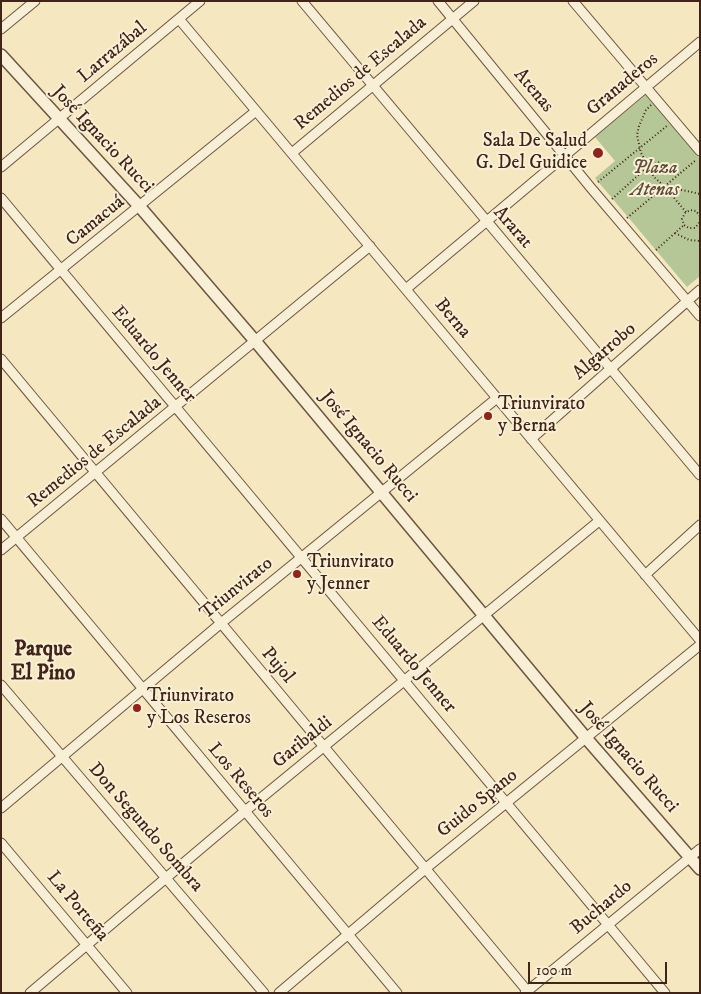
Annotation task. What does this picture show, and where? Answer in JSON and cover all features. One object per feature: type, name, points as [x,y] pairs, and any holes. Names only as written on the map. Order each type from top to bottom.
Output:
[{"type":"street","points":[[1,29],[35,1]]},
{"type":"street","name":"Larrazábal","points":[[1,167],[200,1]]},
{"type":"street","name":"Ararat","points":[[302,1],[700,475]]},
{"type":"street","name":"Atenas","points":[[438,1],[591,188],[700,316]]},
{"type":"street","name":"Remedios de Escalada","points":[[292,153],[474,1]]},
{"type":"street","points":[[573,1],[700,151]]},
{"type":"street","name":"Berna","points":[[179,19],[700,640]]},
{"type":"street","name":"Granaderos","points":[[406,289],[700,42]]},
{"type":"street","name":"José Ignacio Rucci","points":[[1,54],[58,120],[140,207],[256,342],[485,614],[586,738],[700,869]]},
{"type":"street","name":"Camacuá","points":[[1,318],[256,111]]},
{"type":"street","name":"Eduardo Jenner","points":[[1,198],[665,993]]},
{"type":"street","name":"Remedios de Escalada","points":[[1,550],[176,408],[370,246]]},
{"type":"street","name":"Algarrobo","points":[[531,438],[700,290]]},
{"type":"street","name":"Pujol","points":[[1,359],[527,992]]},
{"type":"street","name":"Triunvirato","points":[[1,808],[220,624],[497,398]]},
{"type":"street","name":"Los Reseros","points":[[1,519],[397,993]]},
{"type":"street","name":"Garibaldi","points":[[30,993],[244,812],[599,521]]},
{"type":"street","points":[[645,574],[700,525]]},
{"type":"street","name":"Guido Spano","points":[[279,993],[425,868],[700,645]]},
{"type":"street","name":"Don Segundo Sombra","points":[[1,684],[61,758],[168,878],[264,993]]},
{"type":"street","name":"La Porteña","points":[[1,843],[127,993]]},
{"type":"street","name":"Buchardo","points":[[527,992],[700,849]]},
{"type":"path","points":[[655,100],[646,110],[638,126],[640,148],[654,177],[686,212]]},
{"type":"path","points":[[591,188],[674,120]]},
{"type":"path","points":[[621,223],[700,157]]},
{"type":"path","points":[[606,205],[648,168],[659,162]]},
{"type":"path","points":[[664,186],[700,194]]},
{"type":"path","points":[[699,214],[693,210],[686,212],[682,219],[684,225],[689,228],[697,226],[700,222]]},
{"type":"path","points":[[649,256],[684,225]]},
{"type":"path","points":[[697,226],[700,229]]},
{"type":"path","points":[[675,233],[689,240],[700,241]]},
{"type":"green space","name":"Plaza Atenas","points":[[646,95],[700,158],[700,276],[687,287],[595,178],[615,161],[595,137]]},
{"type":"place","name":"Sala De Salud G. Del Guidice","points":[[598,153]]},
{"type":"place","name":"Triunvirato y Berna","points":[[488,416]]},
{"type":"place","name":"Triunvirato y Jenner","points":[[297,574]]},
{"type":"place","name":"Triunvirato y Los Reseros","points":[[137,708]]},
{"type":"district","name":"Parque El Pino","points":[[43,663]]}]
